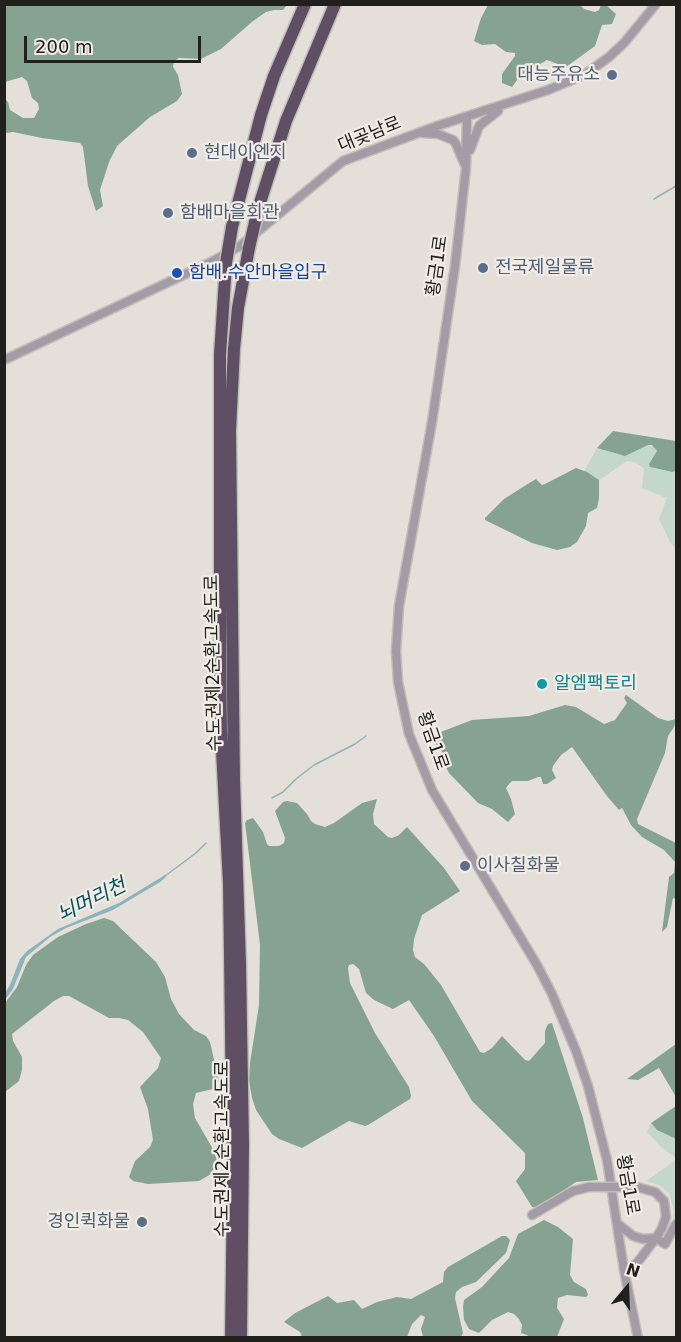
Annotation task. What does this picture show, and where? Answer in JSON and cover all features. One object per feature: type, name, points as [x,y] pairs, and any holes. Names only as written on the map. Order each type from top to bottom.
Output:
[{"type":"highway","name":"수도권제2순환고속도로","points":[[231,1338],[233,1187],[229,884],[221,731],[220,356],[226,263],[232,227],[267,95],[305,4]]},
{"type":"highway","name":"수도권제2순환고속도로","points":[[241,1338],[243,1145],[234,780],[230,431],[234,349],[240,297],[258,209],[286,121],[335,4]]},
{"type":"street","name":"대곶남로","points":[[4,360],[218,258],[257,234],[304,191],[343,161],[419,133],[507,105],[584,75],[624,43],[656,4]]},
{"type":"street","points":[[466,168],[478,126],[507,105]]},
{"type":"street","name":"황금1로","points":[[467,117],[466,168],[455,266],[432,422],[399,606],[396,651],[398,682],[409,734],[419,763],[432,790],[537,965],[563,1019],[588,1086],[610,1175],[624,1270],[637,1333]]},
{"type":"street","points":[[419,133],[438,134],[453,140],[466,168]]},
{"type":"street","points":[[532,1215],[573,1191],[588,1187],[637,1187],[655,1192],[660,1195],[666,1206],[665,1222],[656,1238],[634,1266],[624,1270]]},
{"type":"street","points":[[617,1223],[637,1238],[656,1238],[665,1244],[676,1224]]},
{"type":"street","points":[[628,1338],[637,1333]]},
{"type":"green space","points":[[5,4],[287,5],[283,10],[266,12],[221,49],[201,59],[179,58],[174,61],[173,67],[178,75],[182,94],[177,101],[150,117],[117,146],[100,190],[103,206],[96,211],[88,186],[83,147],[80,143],[13,132],[6,133],[5,131],[5,99],[10,110],[23,118],[34,118],[39,109],[38,103],[32,98],[27,81],[22,77],[5,82]]},
{"type":"green space","points":[[488,5],[580,5],[584,9],[595,12],[601,5],[606,5],[616,14],[612,24],[602,25],[595,46],[566,67],[547,60],[520,76],[512,87],[502,83],[502,74],[515,53],[506,52],[495,44],[482,45],[474,41],[481,18]]},
{"type":"green space","points":[[613,431],[676,441],[676,471],[650,467],[649,464],[657,451],[652,445],[625,456],[597,448]]},
{"type":"green space","points":[[648,445],[655,447],[657,451],[649,464],[655,469],[676,471],[676,549],[659,519],[667,498],[642,488],[644,468],[627,461],[599,480],[584,471],[597,448],[621,455]]},
{"type":"green space","points":[[576,468],[599,480],[599,498],[597,508],[588,513],[586,526],[577,542],[570,547],[557,550],[532,543],[485,520],[504,499],[536,479],[542,485]]},
{"type":"green space","points":[[626,695],[658,718],[668,721],[676,719],[668,736],[665,753],[637,819],[638,824],[676,843],[676,899],[673,898],[667,927],[662,932],[669,877],[674,873],[675,862],[664,850],[642,837],[631,825],[622,808],[619,810],[607,796],[572,747],[561,755],[553,766],[552,770],[556,778],[547,784],[543,784],[541,777],[538,777],[528,781],[512,781],[509,784],[506,788],[515,814],[508,822],[492,809],[478,803],[449,773],[443,761],[445,755],[437,746],[433,735],[472,720],[529,716],[565,705],[576,707],[604,724],[615,720],[627,703],[624,698]]},
{"type":"green space","points":[[377,799],[373,814],[374,824],[392,838],[407,827],[444,868],[460,891],[422,915],[414,939],[415,957],[424,964],[441,985],[480,1052],[484,1053],[492,1048],[502,1036],[525,1060],[529,1061],[545,1043],[545,1031],[548,1024],[552,1023],[583,1118],[598,1180],[576,1182],[537,1208],[532,1207],[516,1181],[525,1169],[525,1153],[472,1101],[434,1036],[409,1000],[393,1009],[374,1000],[366,993],[359,969],[353,964],[348,968],[350,983],[375,1033],[409,1087],[410,1099],[368,1125],[349,1121],[302,1148],[272,1134],[256,1110],[249,1080],[259,1005],[260,945],[245,823],[253,818],[263,832],[267,844],[279,846],[284,843],[285,838],[275,811],[283,802],[297,803],[311,821],[325,827],[362,803]]},
{"type":"green space","points":[[104,918],[113,921],[156,962],[165,977],[171,999],[179,1014],[194,1030],[206,1036],[210,1042],[219,1081],[213,1089],[196,1093],[193,1104],[195,1118],[214,1151],[217,1161],[211,1174],[199,1181],[148,1184],[133,1181],[129,1177],[135,1161],[150,1147],[153,1140],[148,1109],[140,1087],[158,1068],[161,1058],[143,1032],[128,1020],[109,1018],[69,996],[63,996],[54,1001],[12,1034],[13,1041],[22,1057],[22,1070],[19,1081],[5,1092],[5,1003],[17,987],[26,965],[33,955],[58,937]]},
{"type":"green space","points":[[676,1044],[676,1097],[659,1068],[638,1080],[627,1079]]},
{"type":"green space","points":[[676,1106],[676,1139],[657,1130],[651,1123]]},
{"type":"green space","points":[[651,1123],[657,1130],[676,1139],[676,1158],[662,1148],[647,1132]]},
{"type":"green space","points":[[676,1160],[676,1220],[672,1224],[674,1211],[669,1193],[659,1185],[646,1181]]},
{"type":"green space","points":[[544,1220],[558,1227],[573,1239],[570,1275],[574,1282],[586,1289],[588,1295],[586,1297],[567,1295],[558,1298],[557,1308],[564,1319],[557,1337],[529,1337],[521,1333],[522,1325],[519,1319],[508,1312],[492,1320],[479,1333],[469,1329],[464,1320],[464,1300],[482,1287],[509,1258],[518,1234]]},
{"type":"green space","points":[[502,1236],[510,1240],[506,1253],[476,1282],[456,1292],[455,1298],[463,1333],[461,1337],[423,1337],[421,1329],[425,1317],[421,1315],[412,1324],[407,1337],[302,1337],[300,1332],[284,1322],[295,1313],[328,1296],[337,1303],[354,1300],[362,1309],[397,1297],[411,1299],[443,1282],[444,1272],[448,1267]]},
{"type":"water","points":[[165,875],[166,877],[160,882],[113,910],[66,928],[50,937],[26,957],[13,989],[5,1000],[5,993],[20,959],[27,951],[58,929],[119,903]]},
{"type":"waterway","points":[[654,199],[676,186]]},
{"type":"waterway","name":"뇌머리천","points":[[272,798],[283,792],[314,765],[366,736]]},
{"type":"waterway","name":"뇌머리천","points":[[165,876],[206,843]]},
{"type":"place","name":"대능주유소","points":[[612,75]]},
{"type":"place","name":"현대이엔지","points":[[192,153]]},
{"type":"place","name":"함배마을회관","points":[[168,213]]},
{"type":"place","name":"전국제일물류","points":[[483,268]]},
{"type":"place","name":"함배.수안마을입구","points":[[177,273]]},
{"type":"place","name":"알엠팩토리","points":[[542,684]]},
{"type":"place","name":"이사칠화물","points":[[465,866]]},
{"type":"place","name":"경인퀵화물","points":[[142,1222]]}]
